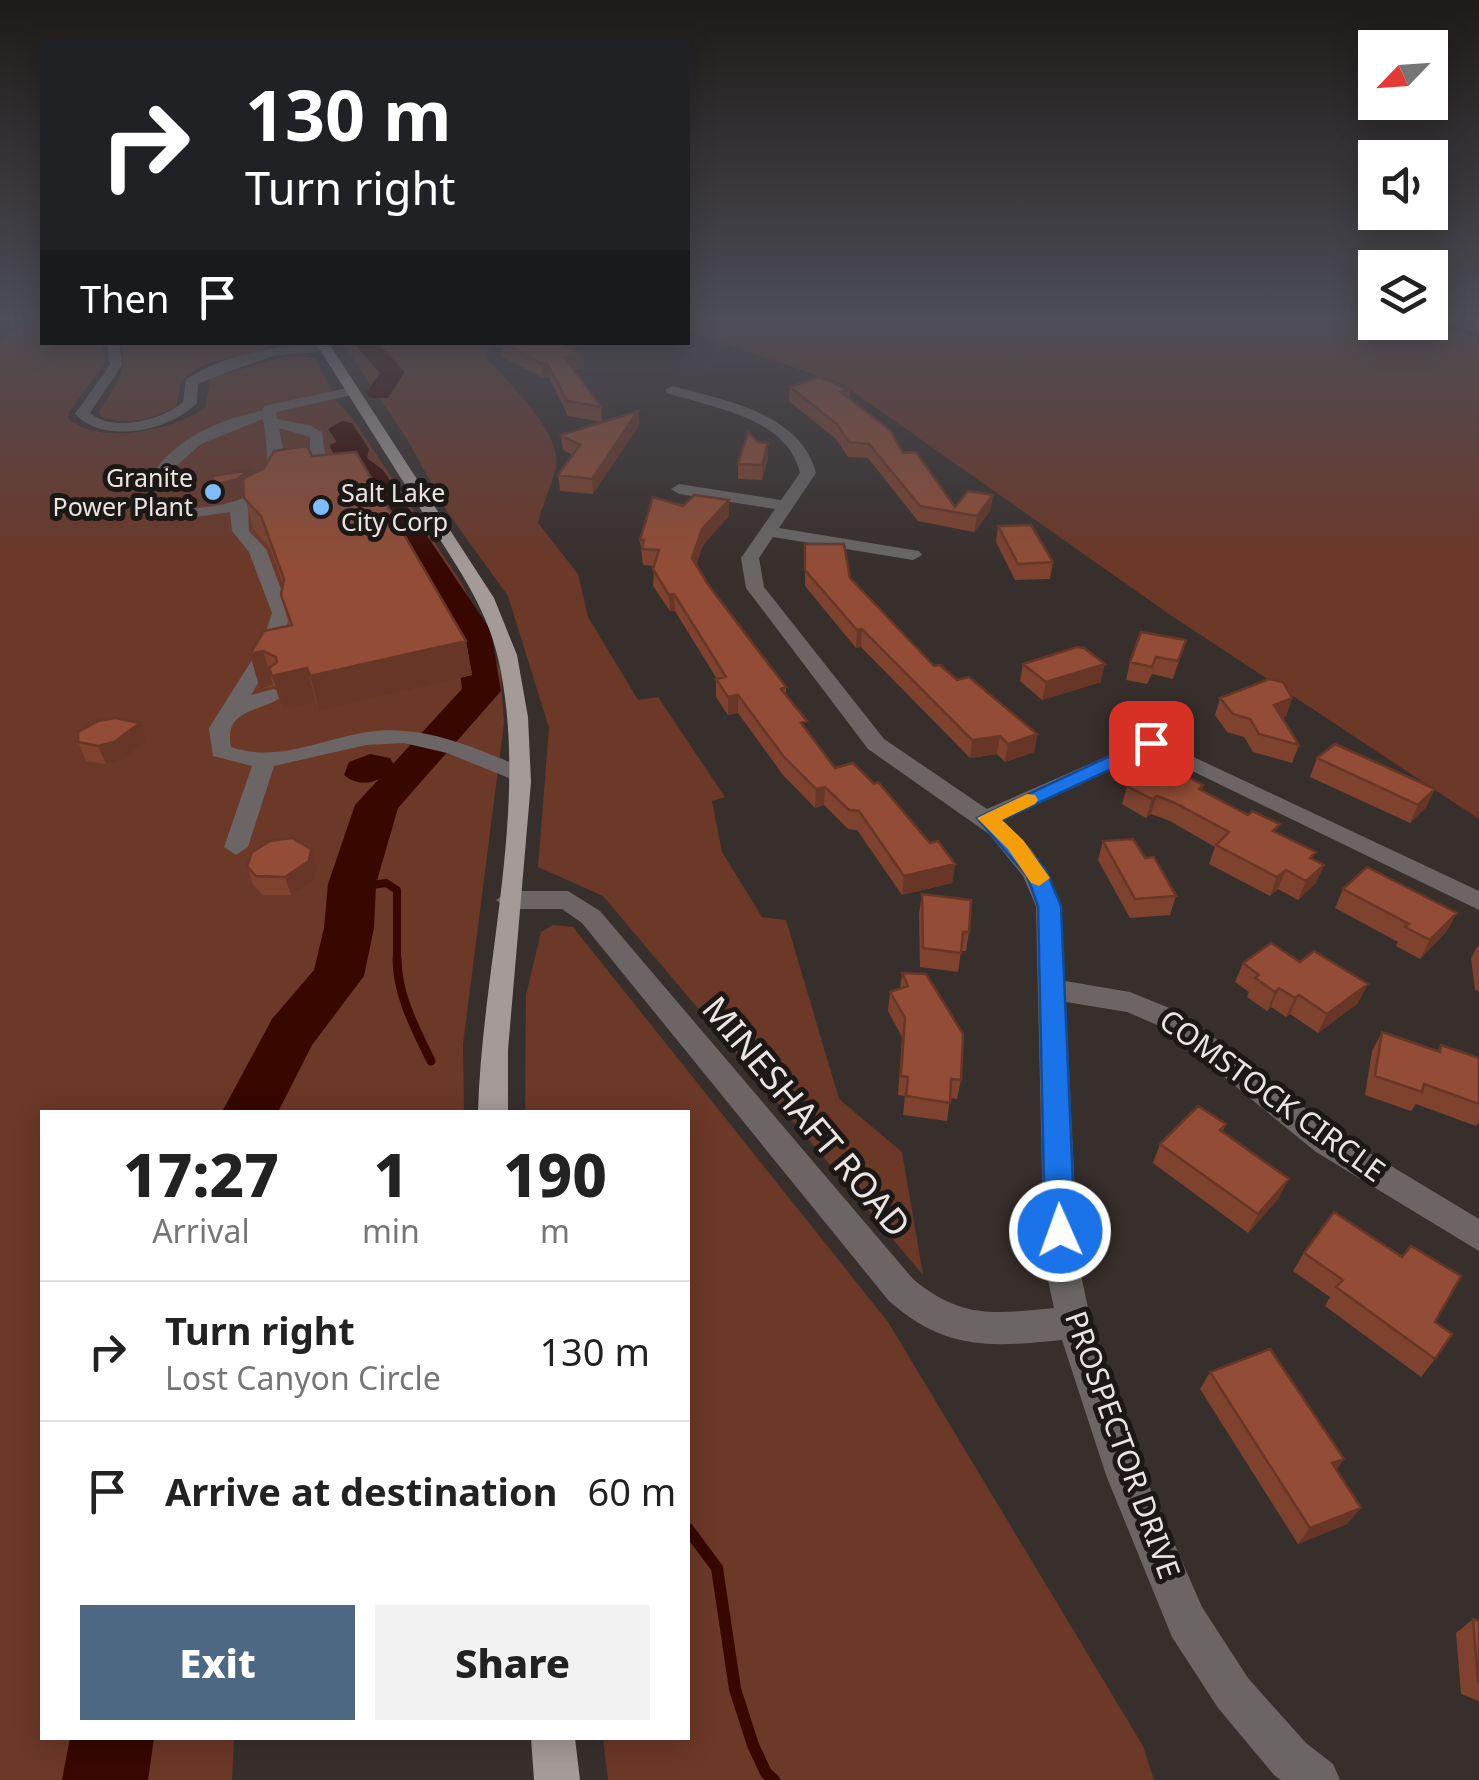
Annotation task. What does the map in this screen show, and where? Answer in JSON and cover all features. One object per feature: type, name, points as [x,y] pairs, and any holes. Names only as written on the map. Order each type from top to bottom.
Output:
[{"type":"main road","points":[[359,402],[500,627],[514,682],[521,738],[498,989],[492,1110]]},
{"type":"main road","points":[[553,1740],[557,1780]]},
{"type":"street","points":[[90,402],[82,414],[94,424],[113,426],[177,414],[190,402]]},
{"type":"street","points":[[193,513],[240,506],[268,487],[276,465],[270,408],[293,402]]},
{"type":"street","name":"PROSPECTOR DRIVE","points":[[708,402],[755,418],[792,438],[808,461],[808,473],[750,558],[754,588],[857,723],[900,764],[988,818],[1016,844],[1038,875],[1049,906],[1061,1261],[1074,1322],[1126,1475],[1187,1622],[1233,1693],[1290,1759],[1318,1780]]},
{"type":"street","points":[[162,471],[183,447],[241,420],[269,418],[317,435],[317,456],[313,459],[276,465]]},
{"type":"street","points":[[679,488],[788,506]]},
{"type":"street","points":[[240,506],[240,530],[247,543],[256,549],[282,613],[272,644],[220,724],[221,750],[236,758],[265,760],[296,757],[371,738],[414,738],[452,748],[519,775]]},
{"type":"street","points":[[767,531],[913,555]]},
{"type":"street","points":[[232,710],[274,695]]},
{"type":"street","points":[[988,818],[1151,743],[1479,900]]},
{"type":"street","points":[[236,848],[265,760]]},
{"type":"street","name":"MINESHAFT ROAD","points":[[509,900],[568,900],[581,906],[924,1313],[958,1328],[996,1330],[1074,1322]]},
{"type":"street","name":"COMSTOCK CIRCLE","points":[[1052,990],[1128,1000],[1154,1009],[1327,1143],[1479,1236]]},
{"type":"shaded area","points":[[0,402],[76,402],[68,418],[81,427],[117,433],[176,422],[206,407],[207,402],[338,402],[355,422],[464,587],[500,670],[504,723],[463,1044],[464,1110],[40,1110],[40,1740],[234,1740],[232,1780],[0,1780]]},
{"type":"shaded area","points":[[105,402],[178,402],[159,415],[139,420],[110,419],[100,416]]},
{"type":"shaded area","points":[[382,402],[525,402],[544,426],[556,457],[538,523],[578,574],[588,617],[638,700],[658,697],[725,797],[712,801],[722,852],[762,917],[786,920],[839,1099],[902,1152],[923,1275],[603,896],[538,867],[549,728],[508,596],[446,510]]},
{"type":"shaded area","points":[[868,402],[1479,402],[1479,819],[1169,614]]},
{"type":"shaded area","points":[[370,754],[390,758],[390,772],[367,782],[344,775],[349,762]]},
{"type":"shaded area","points":[[553,925],[573,927],[888,1322],[1143,1746],[1154,1780],[608,1780],[603,1740],[690,1740],[690,1110],[525,1110],[526,995],[541,932]]},
{"type":"building","points":[[809,402],[854,402],[890,430],[903,453],[916,452],[955,507],[968,491],[993,495],[977,516],[920,506],[869,444],[849,442],[837,424]]},
{"type":"building","points":[[638,411],[592,479],[558,475],[580,445],[561,435]]},
{"type":"building","points":[[748,432],[758,442],[768,443],[762,465],[738,464]]},
{"type":"building","points":[[307,446],[312,456],[356,452],[466,641],[310,676],[307,668],[272,676],[269,668],[277,662],[276,657],[263,651],[250,654],[264,631],[292,625],[281,595],[284,579],[261,516],[244,498],[243,479],[264,468],[274,451]]},
{"type":"building","points":[[250,470],[237,479],[215,485],[212,476]]},
{"type":"building","points":[[694,495],[729,500],[702,529],[692,558],[786,687],[781,689],[807,721],[801,723],[835,768],[853,763],[874,784],[878,782],[930,843],[938,841],[955,864],[904,876],[859,811],[849,810],[825,787],[816,789],[784,757],[738,695],[728,697],[716,679],[726,677],[674,594],[669,595],[653,569],[659,550],[642,549],[644,540],[640,540],[653,497],[683,506]]},
{"type":"building","points":[[1031,525],[1053,562],[1018,564],[998,526]]},
{"type":"building","points":[[805,544],[844,544],[850,578],[934,666],[940,665],[957,680],[969,677],[1037,734],[1008,744],[1000,736],[972,740],[862,629],[857,630],[805,570]]},
{"type":"building","points":[[1141,632],[1186,640],[1178,661],[1156,657],[1152,667],[1130,662]]},
{"type":"building","points":[[1077,647],[1105,664],[1046,682],[1023,664]]},
{"type":"building","points":[[1269,679],[1283,682],[1292,698],[1274,705],[1299,745],[1259,734],[1250,719],[1233,714],[1220,698]]},
{"type":"building","points":[[115,718],[140,723],[114,742],[98,746],[78,742],[78,732],[98,721]]},
{"type":"building","points":[[1335,744],[1435,789],[1418,805],[1317,758]]},
{"type":"building","points":[[1157,766],[1203,785],[1199,789],[1248,815],[1252,811],[1280,824],[1273,831],[1316,852],[1310,858],[1324,865],[1306,881],[1286,870],[1277,877],[1216,845],[1229,832],[1175,803],[1157,796],[1152,799],[1127,786]]},
{"type":"building","points":[[292,838],[311,849],[309,861],[285,877],[256,876],[247,866],[252,852],[270,841]]},
{"type":"building","points":[[1133,839],[1145,858],[1154,857],[1176,896],[1135,899],[1103,841]]},
{"type":"building","points":[[1367,867],[1457,913],[1430,940],[1405,927],[1409,924],[1343,889]]},
{"type":"building","points":[[922,894],[971,900],[969,932],[963,932],[961,953],[923,948]]},
{"type":"building","points":[[1271,943],[1300,962],[1314,951],[1368,984],[1327,1014],[1299,995],[1295,998],[1279,988],[1275,992],[1255,978],[1259,975],[1243,963]]},
{"type":"building","points":[[902,973],[926,974],[963,1034],[961,1080],[951,1079],[950,1103],[906,1096],[908,1077],[901,1076],[905,1018],[890,992],[908,986]]},
{"type":"building","points":[[1382,1032],[1440,1052],[1441,1045],[1479,1058],[1479,1104],[1424,1084],[1422,1092],[1375,1076]]},
{"type":"building","points":[[1198,1106],[1226,1124],[1220,1130],[1289,1179],[1258,1214],[1160,1144]]},
{"type":"building","points":[[1334,1212],[1402,1257],[1411,1246],[1461,1276],[1435,1322],[1452,1334],[1435,1359],[1336,1287],[1343,1280],[1304,1253]]},
{"type":"building","points":[[1270,1349],[1344,1459],[1332,1463],[1361,1508],[1310,1528],[1210,1372]]},
{"type":"building","points":[[1473,1619],[1479,1621],[1479,1681],[1478,1681]]},
{"type":"waterway","points":[[251,1110],[291,1033],[338,976],[349,928],[352,884],[377,805],[482,691],[473,631],[373,476],[356,464],[347,450],[355,449],[342,429]]},
{"type":"waterway","points":[[335,452],[332,446],[349,440]]},
{"type":"waterway","points":[[355,449],[373,476]]},
{"type":"waterway","points":[[352,888],[386,883],[397,890],[397,958]]},
{"type":"waterway","points":[[397,958],[404,998],[431,1061]]},
{"type":"waterway","points":[[690,1532],[717,1568],[735,1689],[753,1745],[766,1773],[774,1780]]},
{"type":"waterway","points":[[105,1780],[112,1740]]},
{"type":"slow traffic","points":[[1027,800],[988,818],[1016,844],[1039,878]]},
{"type":"place","name":"Granite Power Plant","points":[[213,492]]},
{"type":"place","name":"Salt Lake City Corp","points":[[321,507]]},
{"type":"route","points":[[1060,1231],[1049,906],[1038,875],[1016,844],[988,818],[1151,743]]}]
